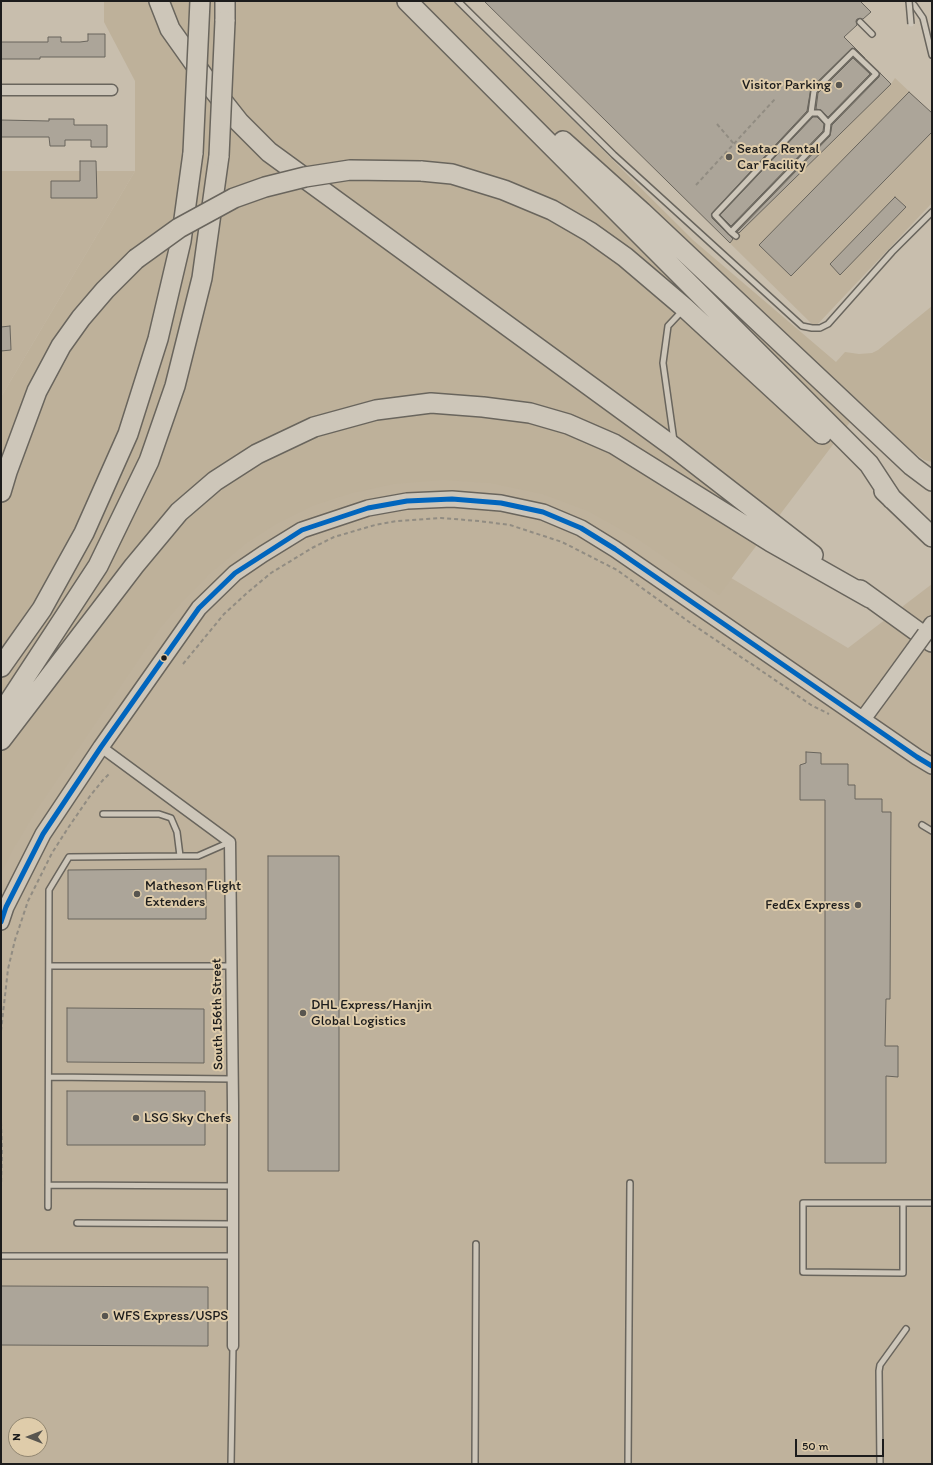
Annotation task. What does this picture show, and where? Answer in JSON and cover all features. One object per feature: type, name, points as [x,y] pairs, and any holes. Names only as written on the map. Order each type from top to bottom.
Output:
[{"type":"highway","points":[[159,1],[170,29],[209,84],[239,122],[269,152],[675,448],[870,598],[932,642]]},
{"type":"highway","points":[[1,667],[42,609],[84,533],[128,434],[158,339],[181,241],[193,153],[200,1]]},
{"type":"highway","points":[[1,714],[98,566],[149,461],[175,386],[202,278],[219,156],[225,1]]},
{"type":"highway","points":[[407,1],[869,464],[892,499]]},
{"type":"highway","points":[[432,27],[485,66],[558,137],[648,217],[912,466],[932,481]]},
{"type":"highway","points":[[1,492],[37,391],[61,346],[81,318],[105,290],[136,259],[179,228],[234,198],[266,187],[306,177],[350,170],[421,170],[452,174],[504,190],[552,210],[590,232],[625,257],[685,308],[932,537]]},
{"type":"highway","points":[[1,740],[134,566],[179,512],[215,481],[257,454],[314,427],[376,410],[431,403],[483,407],[530,413],[568,424],[614,444],[770,542],[870,598]]},
{"type":"highway","points":[[912,466],[932,470]]},
{"type":"street","points":[[1,90],[112,90]]},
{"type":"street","points":[[1,922],[6,907],[43,834],[101,747],[199,608],[235,573],[262,554],[302,530],[368,508],[407,501],[452,499],[501,503],[543,512],[581,528],[615,549],[932,766]]},
{"type":"street","points":[[862,718],[932,624]]},
{"type":"street","points":[[101,747],[230,842]]},
{"type":"street","name":"South 156th Street","points":[[230,842],[233,1078],[233,1346]]},
{"type":"lane","points":[[458,1],[614,155],[802,326],[820,328],[828,324],[892,252],[932,212]]},
{"type":"lane","points":[[909,1],[911,24]]},
{"type":"lane","points":[[909,1],[920,12],[923,18],[932,55]]},
{"type":"lane","points":[[860,22],[872,34]]},
{"type":"lane","points":[[731,232],[827,133],[828,123],[876,74],[853,52],[814,91],[811,114],[715,215],[731,232],[736,236]]},
{"type":"lane","points":[[811,114],[819,113],[828,123]]},
{"type":"lane","points":[[675,448],[663,363],[668,326],[685,308]]},
{"type":"lane","points":[[103,814],[158,814],[170,818],[177,832],[180,856]]},
{"type":"lane","points":[[922,825],[932,831]]},
{"type":"lane","points":[[48,1207],[49,890],[69,857],[198,856],[230,842]]},
{"type":"lane","points":[[49,966],[232,966]]},
{"type":"lane","points":[[49,1076],[233,1078]]},
{"type":"lane","points":[[628,1464],[630,1183]]},
{"type":"lane","points":[[48,1185],[233,1186]]},
{"type":"lane","points":[[902,1203],[902,1273],[803,1272],[803,1203],[902,1203],[932,1203]]},
{"type":"lane","points":[[77,1223],[233,1224]]},
{"type":"lane","points":[[475,1464],[476,1244]]},
{"type":"lane","points":[[1,1256],[233,1256]]},
{"type":"lane","points":[[880,1464],[880,1365],[906,1329]]},
{"type":"lane","points":[[231,1464],[233,1346]]},
{"type":"path","points":[[696,185],[775,99]]},
{"type":"path","points":[[717,124],[734,144]]},
{"type":"path","points":[[183,664],[224,614],[247,593],[271,573],[312,548],[334,537],[375,525],[397,521],[442,518],[510,525],[562,542],[617,570],[811,705],[829,714]]},
{"type":"path","points":[[1,1122],[1,1187]]},
{"type":"shaded area","points":[[104,1],[453,1],[693,240],[836,362],[845,352],[859,354],[872,353],[878,350],[932,306],[932,462],[924,460],[913,452],[863,405],[719,595],[638,539],[588,511],[542,494],[490,483],[443,480],[394,484],[352,493],[312,506],[276,524],[245,544],[209,574],[181,603],[160,628],[37,809],[15,846],[1,874],[1,397],[135,171],[135,81],[104,22]]},
{"type":"shaded area","name":"Seatac Rental Car Facility","points":[[484,1],[860,1],[871,12],[844,37],[891,84],[895,78],[932,113],[932,203],[815,327]]},
{"type":"shaded area","points":[[1,171],[135,171],[1,397]]},
{"type":"shaded area","points":[[426,458],[566,479],[848,648],[932,584],[932,1464],[1,1464],[1,845],[200,555],[308,489]]},
{"type":"building","name":"Seatac Rental Car Facility","points":[[484,1],[860,1],[871,12],[863,19],[857,19],[857,25],[844,37],[865,58],[852,48],[811,88],[807,111],[712,213],[712,218],[733,239],[730,243]]},
{"type":"building","points":[[88,34],[105,34],[105,57],[40,57],[40,59],[1,59],[1,42],[48,42],[48,37],[61,37],[61,42],[80,42],[88,41]]},
{"type":"building","points":[[853,58],[870,74],[828,117],[821,110],[816,109],[818,93]]},
{"type":"building","points":[[880,73],[891,84],[739,233],[737,232],[830,136],[832,125],[879,77]]},
{"type":"building","points":[[909,92],[932,113],[932,132],[791,276],[759,245]]},
{"type":"building","points":[[813,117],[817,117],[824,124],[823,131],[731,226],[720,215]]},
{"type":"building","points":[[49,119],[74,119],[74,125],[107,125],[107,147],[91,147],[91,140],[65,140],[65,146],[50,146],[49,137],[1,137],[1,120],[49,121]]},
{"type":"building","points":[[80,161],[96,161],[97,198],[51,198],[51,181],[80,181]]},
{"type":"building","points":[[895,197],[906,207],[840,275],[830,264]]},
{"type":"building","points":[[10,326],[11,350],[1,351],[1,327]]},
{"type":"building","name":"FedEx Express","points":[[806,752],[821,753],[821,764],[848,764],[848,785],[855,785],[855,799],[882,799],[882,812],[891,812],[890,999],[886,999],[885,1046],[898,1046],[898,1077],[886,1076],[886,1163],[825,1163],[825,800],[800,800],[800,765],[806,763]]},
{"type":"building","name":"DHL Express/Hanjin Global Logistics","points":[[268,856],[339,856],[339,1171],[268,1171]]},
{"type":"building","name":"Matheson Flight Extenders","points":[[206,869],[206,919],[68,919],[68,870]]},
{"type":"building","points":[[67,1008],[204,1009],[204,1063],[67,1062]]},
{"type":"building","name":"LSG Sky Chefs","points":[[67,1091],[205,1091],[205,1145],[67,1145]]},
{"type":"building","name":"WFS Express/USPS","points":[[1,1286],[208,1287],[208,1346],[1,1345]]},
{"type":"transit line","points":[[1,922],[6,907],[43,834],[101,747],[199,608],[235,573],[302,530],[368,508],[407,501],[452,499],[501,503],[543,512],[581,528],[615,549],[932,766]]},
{"type":"place","name":"Visitor Parking","points":[[839,85]]},
{"type":"place","name":"Seatac Rental Car Facility","points":[[729,157]]},
{"type":"place","name":"Matheson Flight Extenders","points":[[137,894]]},
{"type":"place","name":"FedEx Express","points":[[858,905]]},
{"type":"place","name":"DHL Express/Hanjin Global Logistics","points":[[303,1013]]},
{"type":"place","name":"LSG Sky Chefs","points":[[136,1118]]},
{"type":"place","name":"WFS Express/USPS","points":[[105,1316]]}]
